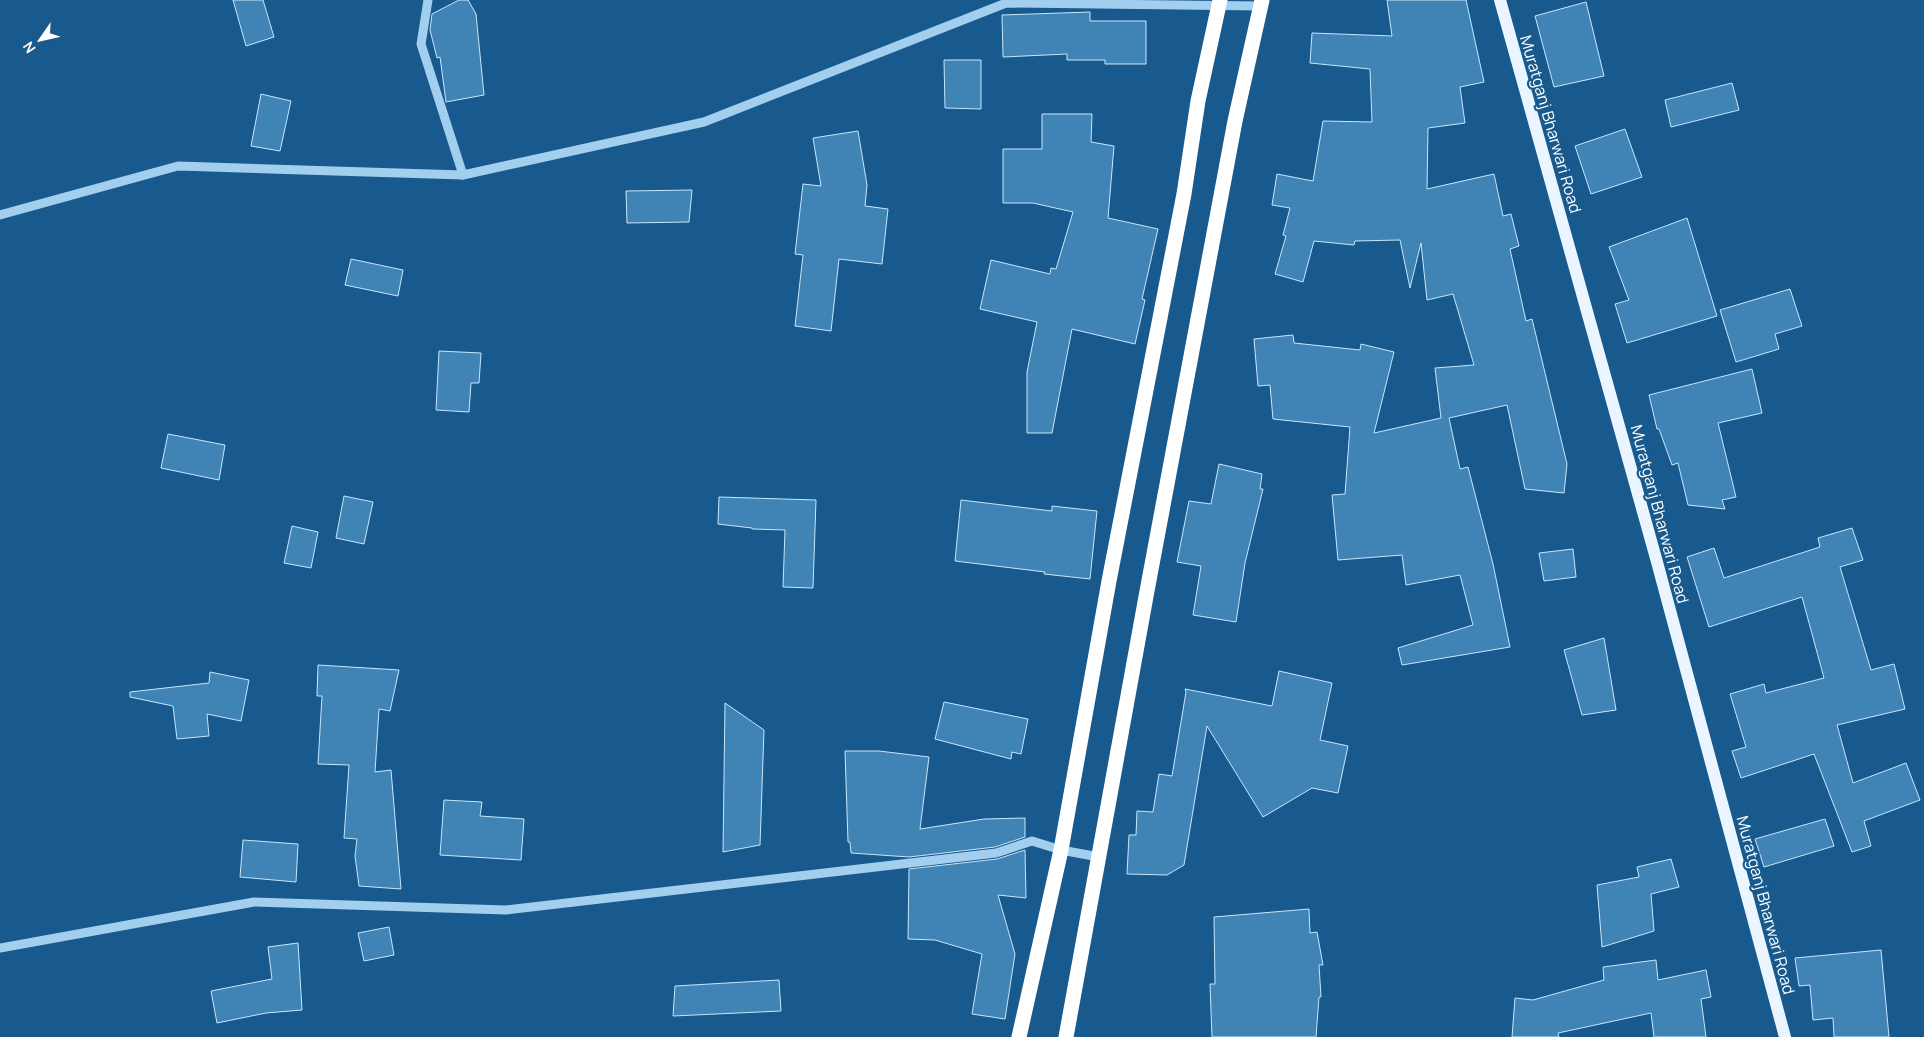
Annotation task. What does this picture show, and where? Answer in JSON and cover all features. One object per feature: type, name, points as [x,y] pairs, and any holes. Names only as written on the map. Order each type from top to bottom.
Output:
[{"type":"highway","points":[[1019,1037],[1061,850],[1109,581],[1184,194],[1198,101],[1219,3]]},
{"type":"highway","points":[[1066,1037],[1235,121],[1261,3]]},
{"type":"main road","name":"Muratganj Bharwari Road","points":[[1500,0],[1657,562],[1785,1037]]},
{"type":"street","points":[[428,0],[421,44],[463,176]]},
{"type":"street","points":[[0,215],[178,166],[463,176],[704,122],[1006,3],[1261,3]]},
{"type":"street","points":[[0,948],[254,902],[506,910],[996,853],[1032,842],[1099,857]]},
{"type":"building","points":[[233,0],[263,0],[274,37],[246,46]]},
{"type":"building","points":[[459,0],[468,0],[476,14],[484,95],[446,102],[440,57],[437,58],[430,30],[432,14]]},
{"type":"building","points":[[1387,0],[1466,0],[1484,82],[1460,87],[1465,123],[1428,128],[1427,189],[1494,174],[1503,216],[1511,214],[1519,246],[1510,249],[1526,321],[1532,319],[1567,464],[1564,493],[1525,489],[1507,405],[1449,418],[1460,469],[1468,467],[1493,564],[1510,647],[1402,665],[1398,648],[1473,625],[1460,575],[1406,585],[1402,555],[1338,560],[1332,495],[1345,494],[1350,427],[1273,419],[1270,385],[1258,386],[1254,339],[1293,335],[1294,343],[1360,350],[1361,344],[1394,352],[1374,433],[1441,418],[1435,368],[1474,365],[1453,294],[1427,300],[1421,243],[1410,288],[1400,240],[1355,241],[1354,245],[1314,241],[1303,282],[1275,274],[1286,236],[1283,235],[1290,208],[1272,205],[1277,174],[1313,181],[1323,121],[1372,122],[1370,69],[1310,63],[1312,33],[1392,36]]},
{"type":"building","points":[[1586,2],[1604,76],[1554,87],[1535,16]]},
{"type":"building","points":[[1090,12],[1090,21],[1146,21],[1146,64],[1105,64],[1105,60],[1067,60],[1067,54],[1003,57],[1002,15]]},
{"type":"building","points":[[944,60],[981,60],[981,109],[945,108]]},
{"type":"building","points":[[1732,83],[1739,110],[1671,127],[1665,100]]},
{"type":"building","points":[[261,94],[291,101],[280,151],[251,146]]},
{"type":"building","points":[[1042,114],[1092,114],[1091,142],[1114,146],[1108,218],[1158,229],[1142,299],[1145,300],[1135,344],[1072,329],[1052,433],[1027,433],[1027,372],[1037,322],[980,309],[991,260],[1050,274],[1051,268],[1056,269],[1073,212],[1033,203],[1003,203],[1003,149],[1042,149]]},
{"type":"building","points":[[1625,129],[1642,177],[1591,194],[1575,146]]},
{"type":"building","points":[[858,131],[867,185],[865,206],[888,209],[882,264],[839,259],[831,331],[795,326],[803,255],[795,254],[803,184],[821,186],[813,138]]},
{"type":"building","points":[[692,190],[689,222],[627,223],[626,191]]},
{"type":"building","points":[[1687,218],[1717,316],[1627,343],[1615,304],[1629,300],[1609,247]]},
{"type":"building","points":[[351,259],[403,270],[398,296],[345,285]]},
{"type":"building","points":[[1790,289],[1802,326],[1775,334],[1779,349],[1736,362],[1720,310]]},
{"type":"building","points":[[439,351],[481,353],[479,383],[471,383],[469,412],[436,410]]},
{"type":"building","points":[[1752,369],[1762,413],[1718,423],[1736,497],[1722,500],[1725,509],[1688,505],[1678,463],[1672,465],[1659,429],[1657,429],[1649,395]]},
{"type":"building","points":[[168,434],[225,445],[219,480],[161,468]]},
{"type":"building","points":[[1219,464],[1262,474],[1260,489],[1263,489],[1245,563],[1236,622],[1193,615],[1201,566],[1177,562],[1189,501],[1211,504]]},
{"type":"building","points":[[344,496],[373,502],[364,544],[336,538]]},
{"type":"building","points":[[719,497],[816,500],[813,588],[783,587],[785,530],[752,529],[718,524]]},
{"type":"building","points":[[961,500],[1052,511],[1052,506],[1097,511],[1090,579],[955,561]]},
{"type":"building","points":[[292,526],[318,532],[311,568],[284,563]]},
{"type":"building","points":[[1852,528],[1863,560],[1840,567],[1871,670],[1894,664],[1905,709],[1837,725],[1853,783],[1906,763],[1920,800],[1864,821],[1871,846],[1852,852],[1814,754],[1741,778],[1732,751],[1746,747],[1730,694],[1764,684],[1766,693],[1824,678],[1802,597],[1709,627],[1687,557],[1714,548],[1724,578],[1820,547],[1818,538]]},
{"type":"building","points":[[1573,549],[1576,577],[1544,581],[1539,553]]},
{"type":"building","points":[[1604,638],[1616,710],[1582,715],[1564,650]]},
{"type":"building","points":[[318,665],[399,670],[390,711],[379,709],[375,772],[391,770],[401,889],[359,886],[355,856],[357,839],[344,838],[349,765],[318,764],[322,696],[317,696]]},
{"type":"building","points":[[1279,671],[1332,683],[1320,740],[1348,746],[1338,793],[1312,788],[1263,817],[1207,726],[1184,865],[1167,875],[1127,874],[1129,835],[1136,835],[1137,811],[1153,812],[1159,774],[1172,776],[1185,689],[1272,706]]},
{"type":"building","points":[[210,672],[249,680],[241,721],[207,714],[209,736],[177,739],[173,706],[130,697],[130,692],[209,683]]},
{"type":"building","points":[[944,702],[1028,719],[1021,754],[1012,752],[1011,759],[935,739]]},
{"type":"building","points":[[725,703],[764,730],[760,845],[723,852]]},
{"type":"building","points":[[845,751],[879,751],[929,757],[920,829],[984,819],[1025,818],[1025,837],[995,847],[909,857],[851,853],[850,842],[848,842]]},
{"type":"building","points":[[444,800],[482,802],[480,816],[524,819],[521,860],[440,855]]},
{"type":"building","points":[[1825,819],[1834,846],[1764,867],[1755,839]]},
{"type":"building","points":[[243,840],[298,844],[296,882],[240,877]]},
{"type":"building","points":[[1025,850],[1026,898],[998,895],[1015,954],[1005,1019],[972,1014],[982,954],[935,940],[908,939],[909,869],[997,859]]},
{"type":"building","points":[[1671,859],[1679,887],[1651,894],[1654,931],[1602,947],[1597,885],[1639,877],[1637,867]]},
{"type":"building","points":[[1309,909],[1310,933],[1317,932],[1323,965],[1319,965],[1321,997],[1319,997],[1316,1037],[1212,1037],[1210,984],[1215,984],[1214,917]]},
{"type":"building","points":[[389,927],[394,955],[364,961],[358,933]]},
{"type":"building","points":[[298,943],[302,1010],[266,1013],[217,1023],[211,991],[272,979],[268,947]]},
{"type":"building","points":[[1881,950],[1889,1037],[1834,1037],[1833,1018],[1813,1020],[1810,985],[1799,986],[1795,958]]},
{"type":"building","points":[[1656,960],[1658,980],[1706,970],[1711,997],[1701,999],[1706,1037],[1654,1037],[1651,1013],[1558,1033],[1559,1037],[1512,1037],[1515,998],[1533,1000],[1604,980],[1603,967]]},
{"type":"building","points":[[779,980],[781,1011],[673,1016],[675,986]]}]
